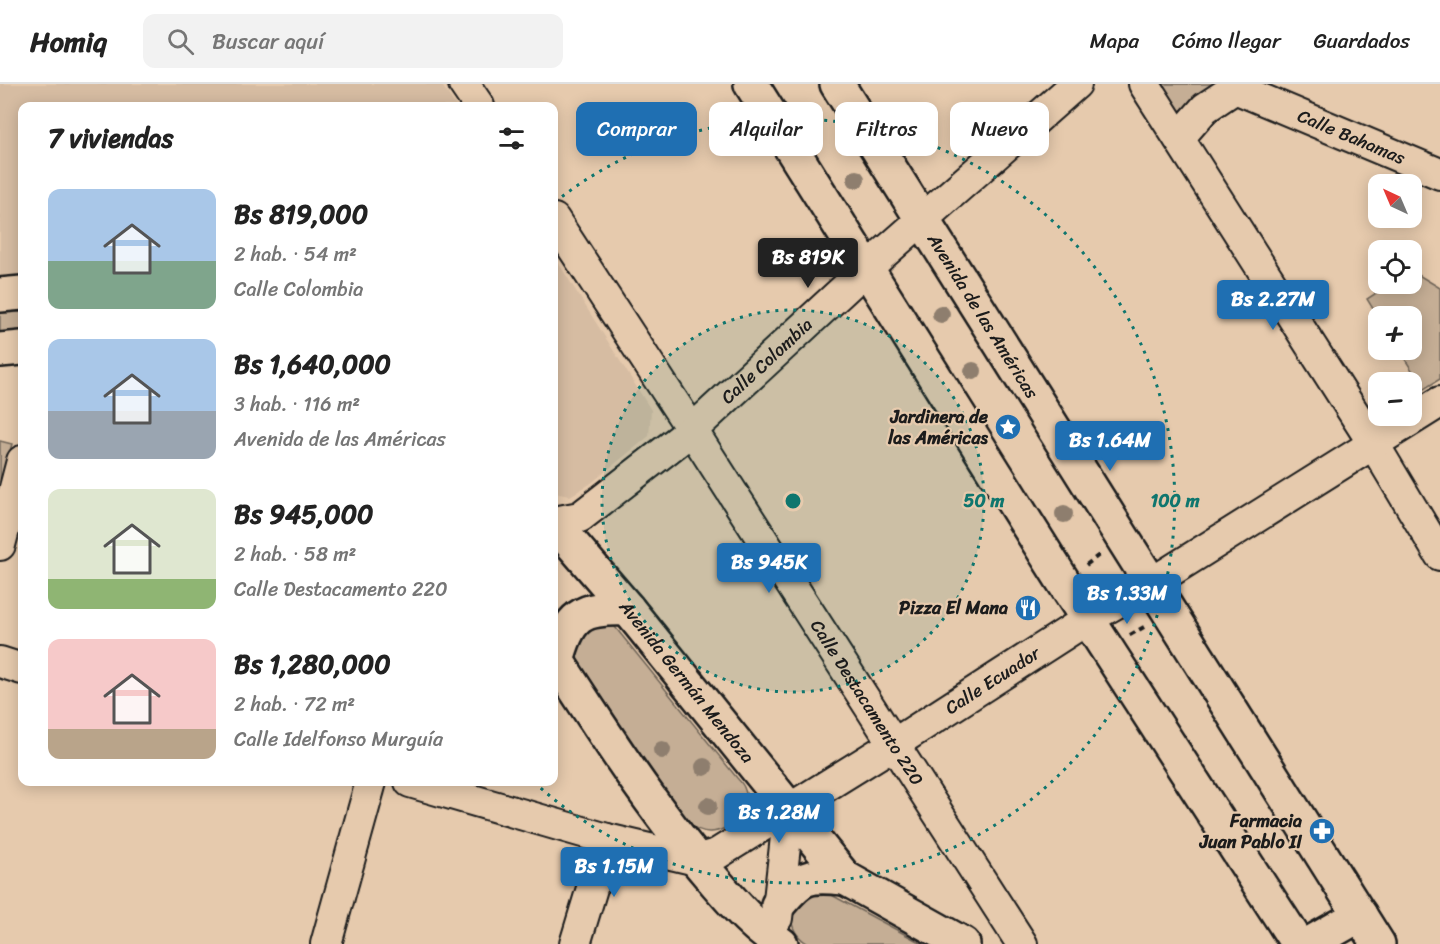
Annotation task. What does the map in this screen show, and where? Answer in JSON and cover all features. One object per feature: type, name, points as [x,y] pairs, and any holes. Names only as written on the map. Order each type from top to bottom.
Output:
[{"type":"main road","points":[[751,84],[1061,578],[1298,944]]},
{"type":"main road","name":"Avenida de las Américas","points":[[837,84],[1377,944]]},
{"type":"main road","points":[[0,295],[18,293]]},
{"type":"main road","points":[[0,350],[18,348]]},
{"type":"main road","name":"Avenida Germán Mendoza","points":[[558,528],[628,609],[845,878],[963,944]]},
{"type":"main road","points":[[558,652],[568,627],[584,613],[604,608],[628,609]]},
{"type":"main road","points":[[558,664],[671,829],[738,908],[776,943]]},
{"type":"main road","points":[[778,905],[806,878],[819,876],[845,878]]},
{"type":"main road","points":[[1309,944],[1360,915]]},
{"type":"street","points":[[464,84],[476,102]]},
{"type":"street","name":"Calle Colombia","points":[[558,522],[580,517],[692,430],[866,269],[1076,84]]},
{"type":"street","points":[[1144,84],[1373,443],[1440,555]]},
{"type":"street","name":"Calle Bahamas","points":[[1179,138],[1204,108],[1235,88],[1440,174]]},
{"type":"street","name":"Calle Destacamento 220","points":[[558,225],[1022,944]]},
{"type":"street","name":"Calle Ecuador","points":[[696,860],[717,854],[789,810],[1088,619],[1150,584],[1440,402]]},
{"type":"street","points":[[0,545],[18,476]]},
{"type":"street","points":[[0,662],[18,668]]},
{"type":"street","points":[[326,944],[370,786]]},
{"type":"street","points":[[424,786],[607,839],[696,860]]},
{"type":"street","points":[[776,943],[789,810]]},
{"type":"street","points":[[575,944],[607,839]]},
{"type":"path","points":[[1061,578],[1077,571],[1109,548],[1115,548],[1124,541]]},
{"type":"path","points":[[1109,652],[1122,640],[1152,622],[1161,621],[1170,615]]},
{"type":"shaded area","points":[[0,84],[441,84],[453,102],[18,102],[18,277],[0,279]]},
{"type":"shaded area","points":[[1156,84],[1214,84],[1175,115]]},
{"type":"shaded area","points":[[558,262],[651,410],[649,436],[590,484],[570,496],[558,494]]},
{"type":"shaded area","points":[[1422,277],[1440,288],[1440,379],[1424,389],[1422,372],[1413,372],[1405,360],[1422,360],[1422,306],[1371,306],[1367,299],[1375,294],[1422,294]]},
{"type":"shaded area","points":[[18,312],[18,330],[0,332],[0,313]]},
{"type":"shaded area","points":[[0,441],[12,444],[0,484]]},
{"type":"shaded area","points":[[603,623],[615,627],[743,785],[747,797],[742,812],[724,829],[706,832],[687,823],[576,658],[577,641],[583,630]]},
{"type":"shaded area","points":[[826,892],[923,944],[808,944],[793,928],[794,912],[806,899]]},
{"type":"place","name":"Jardinera de las Américas","points":[[1008,427]]},
{"type":"place","name":"Pizza El Mana","points":[[1028,608]]},
{"type":"place","name":"Farmacia Juan Pablo II","points":[[1322,831]]}]
